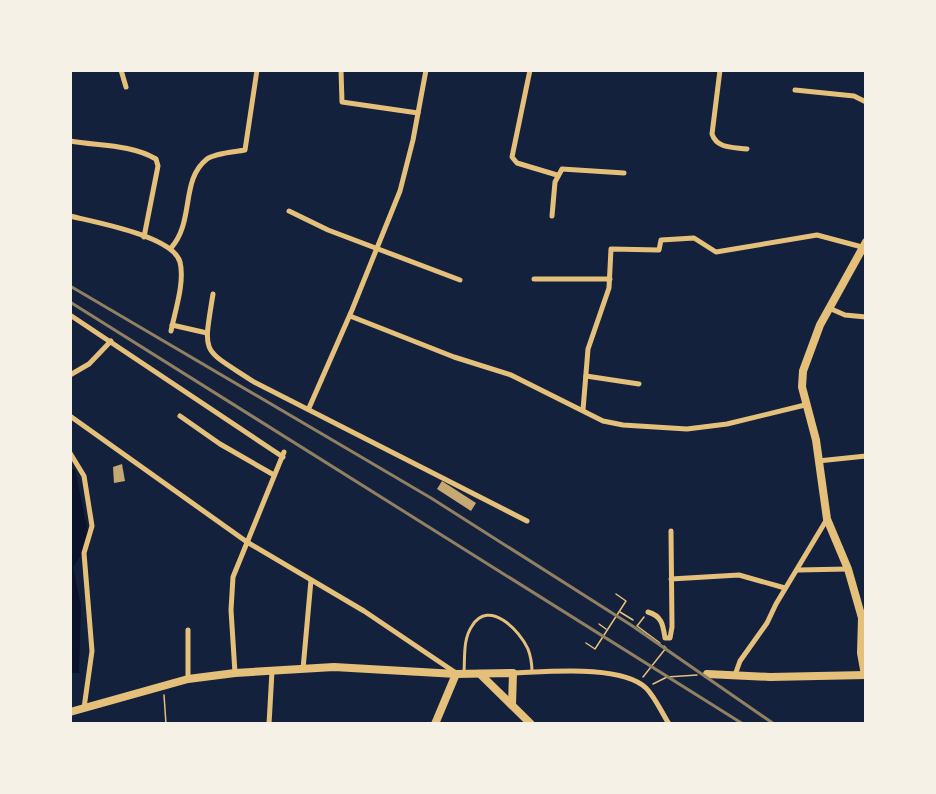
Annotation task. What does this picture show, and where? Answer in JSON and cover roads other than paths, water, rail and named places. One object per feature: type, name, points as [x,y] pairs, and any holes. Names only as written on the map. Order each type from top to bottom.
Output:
[{"type":"main road","points":[[707,674],[865,675],[861,653],[862,618],[848,569],[827,519],[816,440],[802,387],[802,371],[829,308],[864,244]]},
{"type":"main road","points":[[70,712],[188,679],[235,673],[334,667],[460,674],[513,673],[512,705]]},
{"type":"main road","points":[[435,723],[460,674]]},
{"type":"main road","points":[[480,674],[531,723]]},
{"type":"street","points":[[121,70],[126,87]]},
{"type":"street","points":[[171,248],[182,236],[193,177],[207,159],[244,150],[258,70]]},
{"type":"street","points":[[341,70],[342,102],[418,112]]},
{"type":"street","points":[[309,408],[350,316],[400,191],[426,70]]},
{"type":"street","points":[[530,70],[512,157],[517,163],[557,175]]},
{"type":"street","points":[[720,70],[712,134],[714,141],[720,145],[747,149]]},
{"type":"street","points":[[795,90],[854,96],[866,102]]},
{"type":"street","points":[[70,141],[119,148],[156,159],[158,166],[144,237]]},
{"type":"street","points":[[552,216],[557,175],[562,170],[569,168],[624,173]]},
{"type":"street","points":[[289,211],[328,230],[460,280]]},
{"type":"street","points":[[70,216],[144,237],[171,248],[179,260],[181,275],[172,328],[207,333]]},
{"type":"street","points":[[583,410],[588,349],[606,301],[610,279],[611,249],[659,250],[661,240],[694,238],[716,252],[817,235],[864,244]]},
{"type":"street","points":[[534,279],[610,279]]},
{"type":"street","points":[[213,294],[207,333],[207,348],[213,354],[254,382],[526,520]]},
{"type":"street","points":[[829,308],[845,315],[866,317]]},
{"type":"street","points":[[70,315],[284,454],[234,577],[231,599],[235,673]]},
{"type":"street","points":[[350,316],[454,357],[511,375],[603,421],[623,425],[687,429],[727,424],[805,405]]},
{"type":"street","points":[[70,375],[88,364],[111,341]]},
{"type":"street","points":[[586,376],[639,384]]},
{"type":"street","points":[[70,416],[247,542],[364,611],[460,674]]},
{"type":"street","points":[[180,416],[220,444],[274,475]]},
{"type":"street","points":[[70,453],[84,476],[92,526],[84,553],[92,651],[84,708]]},
{"type":"street","points":[[818,461],[866,456]]},
{"type":"street","points":[[735,675],[740,661],[767,623],[785,588],[827,519]]},
{"type":"street","points":[[648,612],[657,614],[663,623],[665,638],[670,638],[671,531]]},
{"type":"street","points":[[798,570],[848,569]]},
{"type":"street","points":[[671,579],[739,574],[785,588]]},
{"type":"street","points":[[303,669],[311,580]]},
{"type":"street","points":[[188,630],[188,679]]},
{"type":"street","points":[[269,723],[272,671]]},
{"type":"street","points":[[513,673],[586,671],[611,674],[646,688],[669,723]]},
{"type":"lane","points":[[460,674],[465,644],[473,624],[479,619],[496,616],[507,622],[523,640],[531,658],[532,672]]},
{"type":"water","points":[[70,469],[75,469],[88,532],[88,545],[73,567],[81,606],[79,673],[70,673]]},
{"type":"railway","points":[[70,286],[431,498],[631,625],[774,724]]},
{"type":"railway","points":[[70,302],[743,724]]}]
